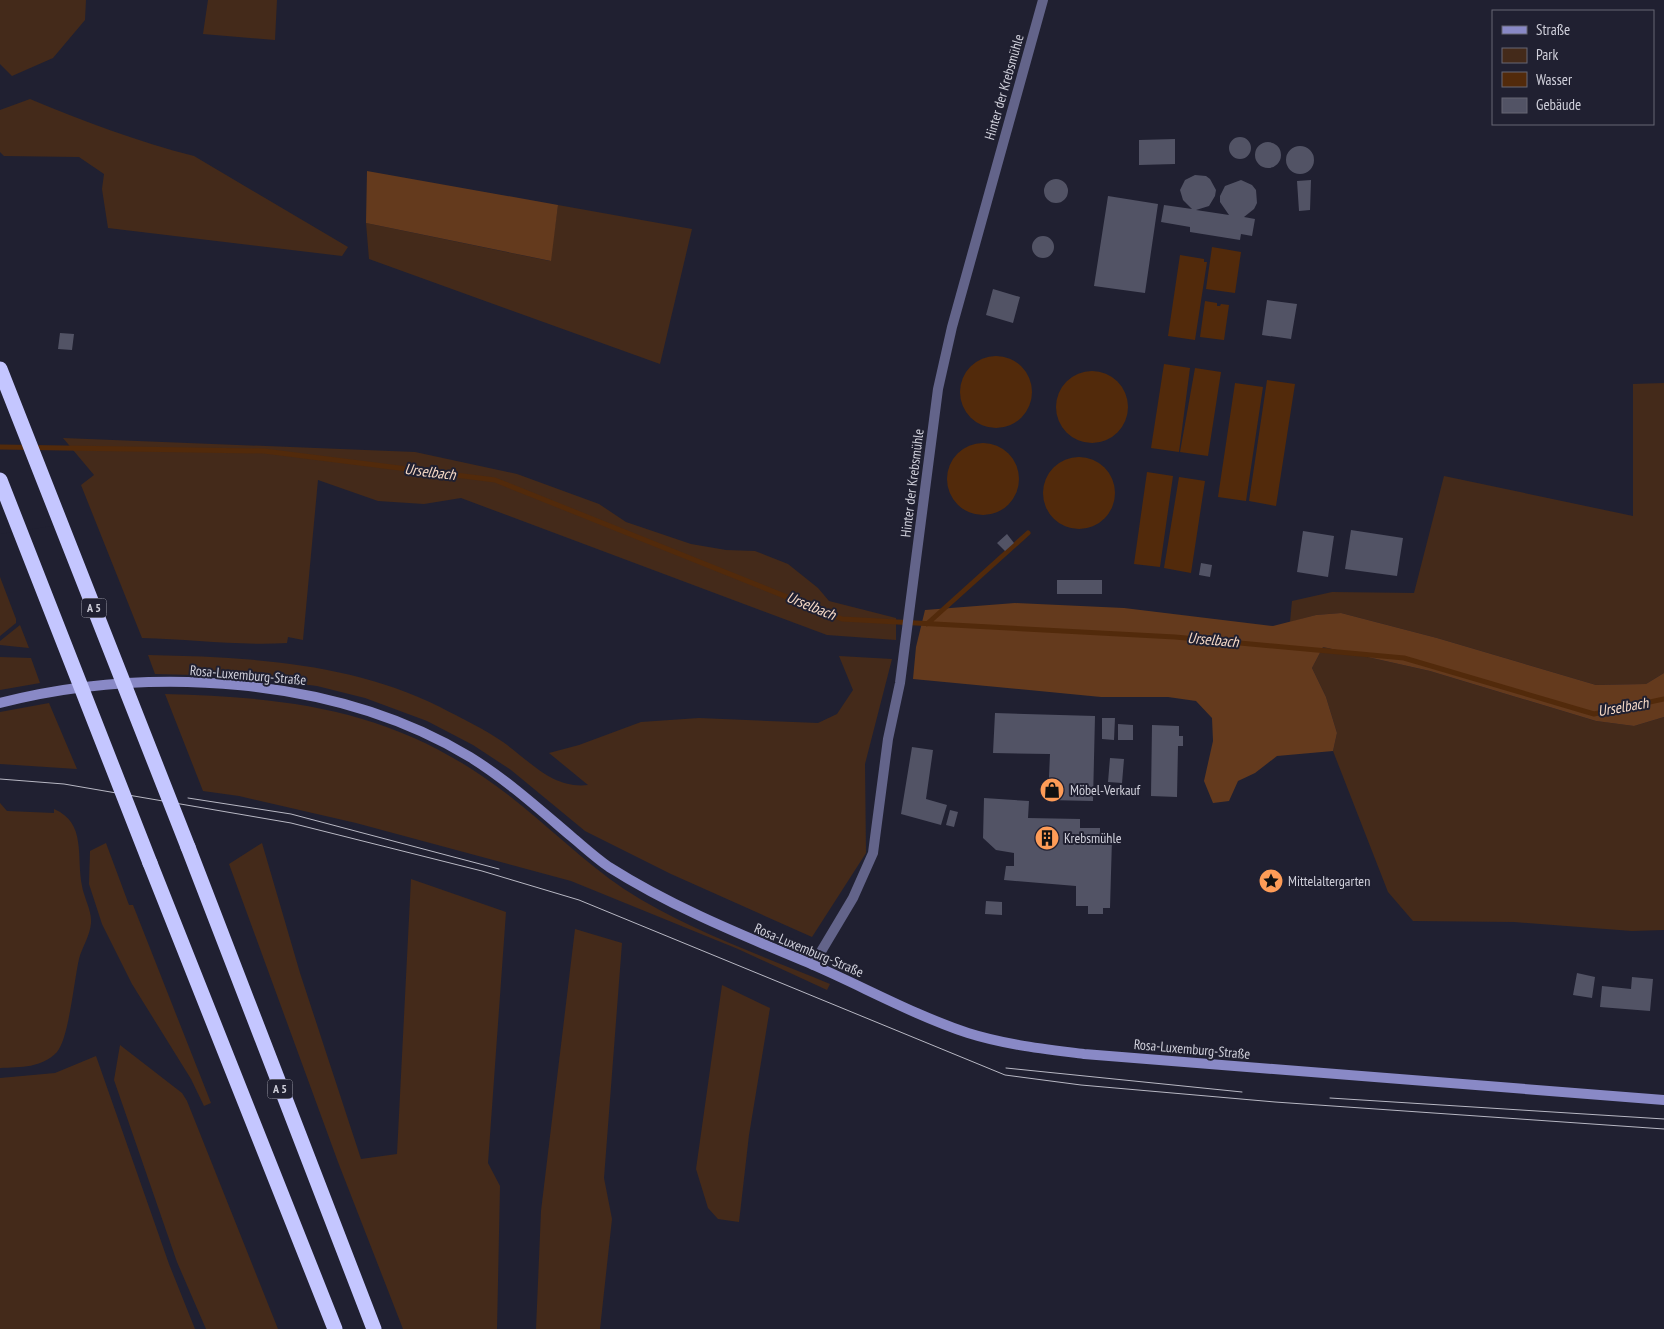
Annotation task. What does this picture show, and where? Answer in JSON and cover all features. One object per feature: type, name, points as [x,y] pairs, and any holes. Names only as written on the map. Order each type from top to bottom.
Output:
[{"type":"highway","name":"A 5","points":[[0,369],[188,847],[374,1329]]},
{"type":"highway","points":[[0,480],[335,1329]]},
{"type":"main road","name":"Rosa-Luxemburg-Straße","points":[[0,703],[46,691],[163,682],[264,688],[319,696],[372,711],[428,734],[471,758],[515,788],[606,865],[654,894],[747,938],[813,965],[925,1017],[968,1033],[1020,1046],[1103,1056],[1664,1100]]},
{"type":"street","name":"Hinter der Krebsmühle","points":[[813,965],[853,898],[873,853],[888,739],[900,683],[938,389],[952,327],[1043,0]]},
{"type":"green space","points":[[0,0],[86,0],[85,20],[53,58],[12,76],[0,64]]},
{"type":"green space","points":[[208,0],[277,0],[275,40],[203,34]]},
{"type":"green space","points":[[30,99],[111,130],[194,156],[348,247],[342,256],[108,228],[102,189],[104,174],[79,157],[4,156],[0,152],[0,110]]},
{"type":"green space","points":[[558,205],[692,229],[660,364],[369,259],[366,223],[550,261]]},
{"type":"green space","points":[[1664,383],[1664,673],[1646,684],[1596,685],[1437,638],[1341,613],[1316,615],[1290,622],[1292,601],[1332,592],[1414,593],[1444,476],[1633,516],[1633,384]]},
{"type":"green space","points":[[63,438],[415,452],[517,474],[599,504],[626,522],[691,544],[726,550],[755,551],[788,564],[818,588],[829,601],[896,618],[896,640],[827,635],[461,498],[424,504],[378,501],[318,480],[303,640],[288,637],[287,643],[251,644],[142,638],[81,485],[94,475]]},
{"type":"green space","points":[[0,577],[16,623],[0,636]]},
{"type":"green space","points":[[20,625],[29,648],[0,645],[0,641]]},
{"type":"green space","points":[[1323,647],[1430,671],[1596,721],[1634,726],[1664,717],[1664,930],[1632,931],[1514,922],[1413,921],[1388,892],[1333,751],[1337,733],[1326,697],[1312,668]]},
{"type":"green space","points":[[148,655],[260,660],[334,671],[371,680],[406,692],[440,707],[496,737],[552,778],[563,783],[575,785],[588,785],[549,753],[579,745],[641,722],[699,718],[818,723],[837,714],[853,690],[839,656],[892,659],[865,764],[866,853],[812,937],[671,874],[585,831],[511,770],[473,745],[427,721],[365,698],[317,686],[235,676],[155,674]]},
{"type":"green space","points":[[0,657],[31,658],[40,683],[0,690]]},
{"type":"green space","points":[[165,694],[291,703],[369,721],[407,735],[445,753],[501,789],[588,862],[648,904],[725,941],[830,984],[827,990],[738,949],[571,881],[356,823],[239,796],[203,791]]},
{"type":"green space","points":[[49,703],[77,769],[0,764],[0,712]]},
{"type":"green space","points":[[0,803],[7,811],[54,813],[54,809],[64,815],[71,823],[76,832],[78,842],[80,875],[91,923],[79,959],[65,1035],[57,1052],[38,1064],[0,1068]]},
{"type":"green space","points":[[106,843],[129,905],[133,905],[211,1103],[204,1106],[191,1079],[132,984],[102,924],[89,884],[90,851]]},
{"type":"green space","points":[[262,843],[300,973],[361,1159],[397,1154],[411,879],[506,912],[488,1163],[500,1186],[497,1329],[403,1329],[338,1162],[229,864]]},
{"type":"green space","points":[[575,929],[622,943],[604,1178],[612,1219],[600,1329],[536,1329],[541,1211]]},
{"type":"green space","points":[[722,985],[770,1008],[749,1135],[739,1222],[718,1219],[708,1208],[696,1169]]},
{"type":"green space","points":[[120,1045],[182,1093],[187,1101],[278,1329],[206,1329],[177,1262],[114,1080]]},
{"type":"green space","points":[[96,1056],[169,1264],[195,1329],[0,1329],[0,1078],[55,1073]]},
{"type":"shaded area","points":[[367,171],[558,205],[551,261],[366,223]]},
{"type":"shaded area","points":[[1015,603],[1124,608],[1273,626],[1316,615],[1341,613],[1437,638],[1596,685],[1646,684],[1664,673],[1664,717],[1634,726],[1596,721],[1430,671],[1323,647],[1312,668],[1326,697],[1337,733],[1333,751],[1277,756],[1255,773],[1238,781],[1229,801],[1213,803],[1204,781],[1213,741],[1212,718],[1196,701],[1168,697],[1101,697],[913,679],[916,647],[925,610]]},
{"type":"water","points":[[1212,247],[1241,252],[1235,293],[1206,289]]},
{"type":"water","points":[[1180,255],[1204,259],[1204,262],[1207,262],[1195,340],[1168,336]]},
{"type":"water","points":[[1205,301],[1217,303],[1217,306],[1221,304],[1229,305],[1224,340],[1200,337]]},
{"type":"water","points":[[996,356],[1016,362],[1026,372],[1032,392],[1026,412],[1016,422],[996,428],[976,422],[966,412],[960,392],[966,372],[976,362]]},
{"type":"water","points":[[1164,364],[1190,368],[1179,452],[1151,448]]},
{"type":"water","points":[[1195,368],[1221,372],[1208,456],[1180,452]]},
{"type":"water","points":[[1092,371],[1112,377],[1122,387],[1128,407],[1122,427],[1112,437],[1092,443],[1072,437],[1062,427],[1056,407],[1062,387],[1072,377]]},
{"type":"water","points":[[1267,380],[1295,384],[1276,506],[1249,501]]},
{"type":"water","points":[[1235,383],[1263,387],[1246,501],[1218,497]]},
{"type":"water","points":[[983,443],[1003,449],[1013,459],[1019,479],[1013,499],[1003,509],[983,515],[963,509],[953,499],[947,479],[953,459],[963,449]]},
{"type":"water","points":[[1079,457],[1099,463],[1109,473],[1115,493],[1109,513],[1099,523],[1079,529],[1059,523],[1049,513],[1043,493],[1049,473],[1059,463]]},
{"type":"water","points":[[1147,472],[1173,476],[1160,567],[1134,564]]},
{"type":"water","points":[[1179,477],[1205,481],[1191,573],[1164,568]]},
{"type":"pier","points":[[52,526],[69,550],[68,552],[26,589],[10,593],[0,567],[0,534]]},
{"type":"building","points":[[1240,137],[1250,144],[1251,148],[1244,158],[1240,159],[1230,152],[1229,148],[1236,138]]},
{"type":"building","points":[[1175,139],[1175,164],[1139,165],[1139,140]]},
{"type":"building","points":[[1268,142],[1277,146],[1281,155],[1277,164],[1268,168],[1259,164],[1255,155],[1259,146]]},
{"type":"building","points":[[1300,146],[1310,150],[1314,160],[1310,170],[1300,174],[1290,170],[1286,160],[1290,150]]},
{"type":"building","points":[[1195,175],[1206,176],[1210,179],[1216,190],[1209,206],[1196,210],[1229,215],[1220,202],[1220,196],[1225,186],[1241,180],[1252,185],[1256,190],[1257,203],[1254,209],[1244,217],[1255,219],[1252,236],[1241,234],[1240,240],[1190,232],[1190,227],[1161,222],[1164,205],[1192,209],[1183,200],[1180,190],[1185,180]]},
{"type":"building","points":[[1056,179],[1064,183],[1068,191],[1064,199],[1056,203],[1048,199],[1044,191],[1048,183]]},
{"type":"building","points":[[1311,180],[1310,210],[1299,211],[1297,181]]},
{"type":"building","points":[[1108,196],[1158,204],[1145,293],[1094,286]]},
{"type":"building","points":[[1043,236],[1051,239],[1054,247],[1051,255],[1043,258],[1035,255],[1032,247],[1035,239]]},
{"type":"building","points":[[993,289],[1020,297],[1013,323],[986,315]]},
{"type":"building","points":[[1267,300],[1297,304],[1291,339],[1262,335]]},
{"type":"building","points":[[60,333],[74,334],[72,350],[58,349]]},
{"type":"building","points":[[1351,530],[1403,538],[1397,576],[1345,569]]},
{"type":"building","points":[[1303,531],[1334,536],[1328,577],[1297,572]]},
{"type":"building","points":[[1007,534],[1014,543],[1005,551],[997,543]]},
{"type":"building","points":[[1201,563],[1212,565],[1210,577],[1199,575]]},
{"type":"building","points":[[1057,580],[1102,580],[1102,594],[1057,594]]},
{"type":"building","points":[[995,713],[1095,716],[1093,801],[1048,800],[1050,754],[993,753]]},
{"type":"building","points":[[1102,718],[1115,718],[1114,740],[1102,739]]},
{"type":"building","points":[[1118,724],[1133,725],[1133,740],[1118,740]]},
{"type":"building","points":[[1152,725],[1179,726],[1179,736],[1183,736],[1183,746],[1178,746],[1177,797],[1151,796]]},
{"type":"building","points":[[912,747],[933,750],[926,799],[947,805],[941,825],[901,814]]},
{"type":"building","points":[[1110,758],[1124,759],[1122,783],[1108,782]]},
{"type":"building","points":[[984,798],[1029,801],[1028,818],[1080,819],[1080,828],[1100,828],[1100,839],[1112,839],[1110,908],[1103,908],[1103,914],[1088,914],[1088,906],[1076,906],[1076,886],[1004,880],[1006,866],[1014,866],[1014,853],[996,850],[983,838]]},
{"type":"building","points":[[950,810],[958,812],[954,827],[946,825]]},
{"type":"building","points":[[986,901],[1002,902],[1002,915],[985,914]]},
{"type":"building","points":[[1577,973],[1595,977],[1592,998],[1573,995]]},
{"type":"building","points":[[1632,977],[1653,979],[1650,1011],[1600,1007],[1602,986],[1631,989]]},
{"type":"waterway","name":"Urselbach","points":[[0,447],[264,451],[495,480],[842,619],[1175,637],[1404,658],[1594,714],[1664,699]]},
{"type":"waterway","points":[[927,624],[1028,533]]},
{"type":"tram line","points":[[0,779],[64,784],[291,823],[482,871],[579,900],[1005,1075],[1081,1085],[1275,1102],[1664,1129]]},
{"type":"tram line","points":[[188,798],[291,814],[499,869]]},
{"type":"tram line","points":[[1006,1068],[1242,1092]]},
{"type":"tram line","points":[[1330,1098],[1664,1119]]},
{"type":"place","name":"Möbel-Verkauf","points":[[1052,790]]},
{"type":"place","name":"Krebsmühle","points":[[1047,838]]},
{"type":"place","name":"Mittelaltergarten","points":[[1271,881]]}]
